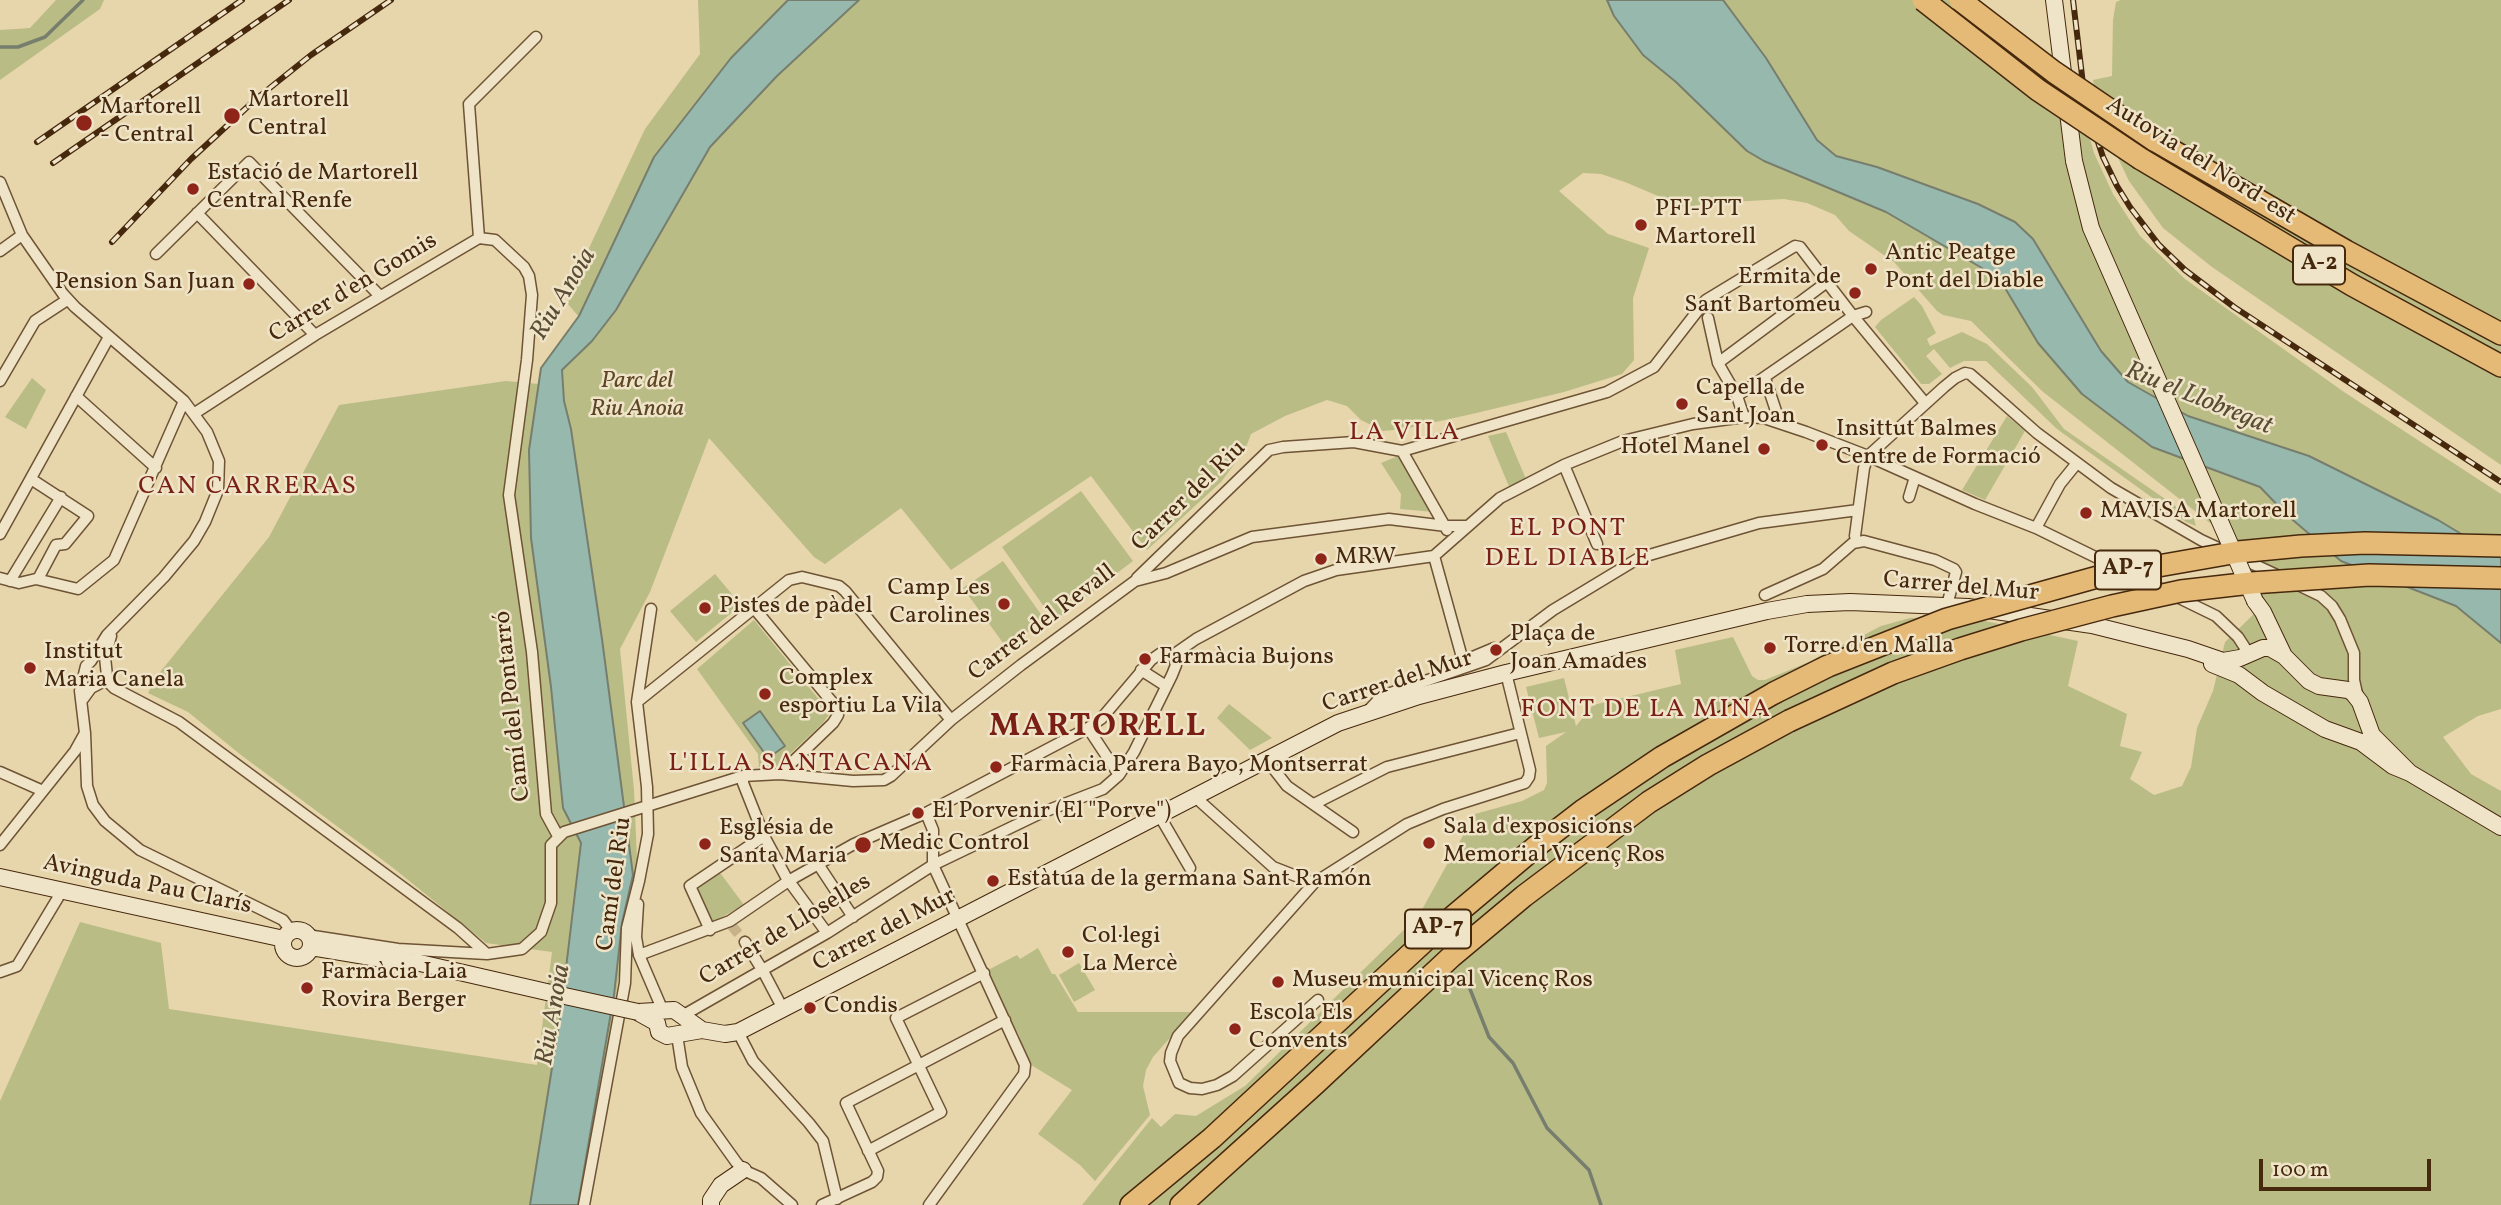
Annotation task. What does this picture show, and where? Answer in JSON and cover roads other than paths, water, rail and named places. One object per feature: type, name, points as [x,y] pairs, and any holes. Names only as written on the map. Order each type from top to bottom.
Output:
[{"type":"highway","name":"Autovia del Nord-est","points":[[1923,0],[2038,90],[2141,159],[2352,285],[2501,366]]},
{"type":"highway","name":"Autovia del Nord-est","points":[[1960,0],[2054,72],[2154,139],[2346,251],[2501,334]]},
{"type":"highway","name":"AP-7","points":[[1131,1205],[1212,1138],[1430,936],[1581,811],[1662,757],[1774,693],[1828,666],[1947,619],[2101,576],[2187,559],[2301,546],[2365,543],[2501,546]]},
{"type":"highway","name":"AP-7","points":[[1181,1205],[1451,957],[1524,896],[1649,802],[1708,765],[1789,721],[1872,682],[1960,649],[2021,629],[2181,592],[2250,583],[2369,575],[2501,578]]},
{"type":"main road","points":[[2054,0],[2074,161],[2091,228],[2255,601],[2284,656],[2309,681],[2319,686],[2348,690],[2360,705],[2372,735],[2410,773],[2501,827]]},
{"type":"main road","points":[[2250,683],[2244,667],[2260,630],[2255,601]]},
{"type":"main road","name":"Carrer del Mur","points":[[681,1025],[725,1034],[738,1032],[1338,723],[1419,696],[1506,673],[1788,607],[1850,602],[1947,605],[2092,625],[2223,660],[2233,660],[2270,648],[2284,656]]},
{"type":"main road","name":"Carrer del Mur","points":[[2169,646],[2239,676],[2295,712],[2361,742],[2392,766],[2410,773]]},
{"type":"main road","points":[[2339,734],[2355,728],[2360,705]]},
{"type":"main road","name":"Avinguda Pau Clarís","points":[[0,877],[444,968],[638,1012],[660,1015],[674,1010],[681,1025]]},
{"type":"main road","points":[[660,1015],[659,1032],[665,1036],[681,1025]]},
{"type":"main road","points":[[711,1205],[720,1185],[743,1170]]},
{"type":"street","points":[[479,238],[469,104],[536,37]]},
{"type":"street","points":[[156,254],[249,162],[379,295]]},
{"type":"street","points":[[0,182],[22,234],[67,300],[184,401],[195,413],[213,443],[219,461],[219,482],[214,502],[199,532],[181,558],[103,640],[92,661],[86,666],[80,691],[83,699],[87,786],[93,805],[105,821],[140,849],[283,920],[298,938],[398,949],[487,954],[522,949],[541,932],[551,903],[551,845],[558,836]]},
{"type":"street","points":[[197,213],[315,335]]},
{"type":"street","points":[[0,251],[22,234]]},
{"type":"street","name":"Camí del Pontarró","points":[[479,238],[495,240],[524,267],[529,276],[532,295],[527,360],[509,495],[532,652],[547,814],[558,836]]},
{"type":"street","name":"Carrer d'en Gomis","points":[[195,413],[379,295],[479,238]]},
{"type":"street","name":"Carrer del Riu","points":[[1135,581],[1269,450],[1354,442],[1402,452],[1607,392],[1654,367],[1705,312],[1792,247],[1800,247],[1827,282]]},
{"type":"street","points":[[1718,363],[1827,282],[1926,404]]},
{"type":"street","points":[[0,381],[35,321],[67,300]]},
{"type":"street","points":[[1705,312],[1718,363],[1737,396],[1744,417]]},
{"type":"street","points":[[1737,396],[1853,316],[1867,312]]},
{"type":"street","points":[[0,534],[109,337]]},
{"type":"street","points":[[1855,536],[1868,456],[1955,378],[1965,373],[1970,374],[2037,433],[2111,488],[2201,540],[2321,596],[2332,606],[2351,642],[2360,705]]},
{"type":"street","points":[[1765,378],[1780,423]]},
{"type":"street","points":[[76,396],[156,468]]},
{"type":"street","points":[[61,497],[5,580],[19,583],[38,579],[78,589],[114,560],[184,401]]},
{"type":"street","points":[[639,955],[731,923],[790,880],[854,844],[926,813],[1088,728],[1101,719],[1156,656],[1165,652],[1173,655],[1196,639],[1304,581],[1336,570],[1434,556],[1500,498],[1564,465],[1636,436],[1693,424],[1744,417],[1764,418],[1868,456],[2036,528],[2216,615],[2252,652]]},
{"type":"street","points":[[1402,452],[1446,526],[1447,547]]},
{"type":"street","points":[[2036,528],[2060,484],[2077,463]]},
{"type":"street","points":[[1564,465],[1597,544]]},
{"type":"street","points":[[1909,497],[1915,477]]},
{"type":"street","points":[[30,479],[88,516],[65,544],[56,545],[38,579]]},
{"type":"street","points":[[1365,713],[1382,696],[1486,660],[1553,610],[1639,558],[1759,523],[1858,510]]},
{"type":"street","name":"Carrer del Revall","points":[[558,836],[570,829],[743,776],[780,774],[853,782],[884,780],[951,720],[1135,581],[1166,573],[1252,537],[1389,519],[1467,526]]},
{"type":"street","points":[[1765,595],[1823,569],[1853,543],[1864,541],[1875,542],[1954,569],[1956,572],[1947,605]]},
{"type":"street","points":[[1434,556],[1463,661],[1515,638]]},
{"type":"street","points":[[637,702],[789,580],[797,577],[839,586],[951,720]]},
{"type":"street","points":[[754,608],[837,708],[838,715],[833,723],[780,774]]},
{"type":"street","name":"Camí del Riu","points":[[584,1205],[625,983],[627,928],[648,834],[648,807],[637,702],[651,609]]},
{"type":"street","points":[[83,699],[107,676],[107,646],[114,630]]},
{"type":"street","name":"Carrer de Lloselles","points":[[681,1025],[933,865],[1041,813],[1103,789],[1119,775],[1134,751],[1176,665],[1173,655]]},
{"type":"street","points":[[92,661],[105,667]]},
{"type":"street","points":[[1141,670],[1166,686]]},
{"type":"street","points":[[1318,1000],[1233,1076],[1217,1085],[1202,1089],[1179,1083],[1170,1061],[1178,1035],[1314,883],[1407,824],[1443,809],[1525,783],[1530,770],[1506,673]]},
{"type":"street","points":[[84,674],[88,681],[102,682],[179,722],[458,928],[487,954]]},
{"type":"street","points":[[1088,728],[1119,775]]},
{"type":"street","points":[[0,845],[75,751],[85,733]]},
{"type":"street","points":[[1314,804],[1387,767],[1520,733]]},
{"type":"street","points":[[1266,759],[1287,786],[1353,832]]},
{"type":"street","points":[[0,772],[43,791]]},
{"type":"street","points":[[743,776],[743,783],[764,836],[786,877],[827,933]]},
{"type":"street","points":[[1194,796],[1273,867],[1314,883]]},
{"type":"street","points":[[926,813],[933,830],[933,865],[1025,1065],[1024,1074],[929,1205]]},
{"type":"street","points":[[1162,820],[1190,868]]},
{"type":"street","points":[[710,930],[690,886],[764,836]]},
{"type":"street","points":[[818,864],[853,917]]},
{"type":"street","points":[[639,881],[636,937],[639,955],[660,1015]]},
{"type":"street","points":[[0,971],[17,966],[62,891]]},
{"type":"street","points":[[745,943],[783,1009]]},
{"type":"street","points":[[868,1151],[941,1112],[896,1018],[984,973]]},
{"type":"street","points":[[822,1205],[872,1182],[877,1177],[878,1171],[846,1103],[1005,1020]]},
{"type":"street","points":[[681,1025],[682,1068],[701,1113],[743,1170],[761,1178],[792,1205]]},
{"type":"street","points":[[738,1032],[753,1061],[823,1141],[837,1199]]},
{"type":"water","points":[[788,0],[859,0],[777,76],[710,147],[616,310],[592,341],[562,370],[564,401],[571,429],[602,639],[633,875],[622,923],[614,995],[578,1205],[530,1205],[560,1018],[581,843],[563,808],[551,687],[531,538],[529,450],[541,368],[579,316],[654,157],[731,58]]},
{"type":"water","points":[[1607,0],[1723,0],[1766,58],[1817,140],[1836,156],[1877,167],[1978,204],[2015,222],[2033,239],[2101,351],[2128,382],[2188,416],[2309,456],[2438,520],[2501,558],[2501,643],[2456,606],[2341,561],[2287,515],[2260,487],[2152,447],[2082,394],[2038,343],[1999,278],[1886,212],[1764,161],[1747,151],[1676,82],[1643,55],[1614,16]]},
{"type":"water","points":[[760,711],[785,746],[768,758],[743,723]]},
{"type":"waterway","points":[[0,47],[18,47],[45,37],[83,0]]},
{"type":"waterway","points":[[1468,984],[1489,1037],[1513,1063],[1547,1128],[1589,1170],[1601,1205]]},
{"type":"tunnel","points":[[732,926],[745,942]]},
{"type":"railway","points":[[37,142],[242,0]]},
{"type":"railway","points":[[53,163],[289,0]]},
{"type":"railway","points":[[112,242],[191,159],[256,99],[311,55],[391,0]]},
{"type":"railway","points":[[2073,0],[2083,84],[2103,157],[2130,207],[2159,245],[2185,270],[2234,307],[2501,482]]},
{"type":"place","name":"Martorell Central","points":[[232,116]]},
{"type":"place","name":"Martorell - Central","points":[[84,123]]},
{"type":"place","name":"Estació de Martorell Central Renfe","points":[[193,189]]},
{"type":"place","name":"PFI-PTT Martorell","points":[[1641,225]]},
{"type":"place","name":"Antic Peatge Pont del Diable","points":[[1871,269]]},
{"type":"place","name":"Pension San Juan","points":[[249,284]]},
{"type":"place","name":"Ermita de Sant Bartomeu","points":[[1855,293]]},
{"type":"place","name":"Capella de Sant Joan","points":[[1682,404]]},
{"type":"place","name":"Insittut Balmes Centre de Formació","points":[[1822,445]]},
{"type":"place","name":"Hotel Manel","points":[[1764,449]]},
{"type":"place","name":"MAVISA Martorell","points":[[2086,513]]},
{"type":"place","name":"MRW","points":[[1321,559]]},
{"type":"place","name":"Camp Les Carolines","points":[[1004,604]]},
{"type":"place","name":"Pistes de pàdel","points":[[705,608]]},
{"type":"place","name":"Torre d'en Malla","points":[[1770,648]]},
{"type":"place","name":"Plaça de Joan Amades","points":[[1496,650]]},
{"type":"place","name":"Farmàcia Bujons","points":[[1145,659]]},
{"type":"place","name":"Institut Maria Canela","points":[[30,668]]},
{"type":"place","name":"Complex esportiu La Vila","points":[[765,694]]},
{"type":"place","name":"Farmàcia Parera Bayo, Montserrat","points":[[996,767]]},
{"type":"place","name":"El Porvenir (El \"Porve\")","points":[[918,813]]},
{"type":"place","name":"Sala d'exposicions Memorial Vicenç Ros","points":[[1429,843]]},
{"type":"place","name":"Església de Santa Maria","points":[[705,844]]},
{"type":"place","name":"Medic Control","points":[[863,845]]},
{"type":"place","name":"Estàtua de la germana Sant Ramón","points":[[993,881]]},
{"type":"place","name":"Col·legi La Mercè","points":[[1068,952]]},
{"type":"place","name":"Museu municipal Vicenç Ros","points":[[1278,982]]},
{"type":"place","name":"Farmàcia Laia Rovira Berger","points":[[307,988]]},
{"type":"place","name":"Condis","points":[[810,1008]]},
{"type":"place","name":"Escola Els Convents","points":[[1235,1029]]},
{"type":"district","name":"LA VILA","points":[[1405,434]]},
{"type":"district","name":"CAN CARRERAS","points":[[248,488]]},
{"type":"district","name":"EL PONT DEL DIABLE","points":[[1568,545]]},
{"type":"district","name":"FONT DE LA MINA","points":[[1646,711]]},
{"type":"district","name":"MARTORELL","points":[[1098,729]]},
{"type":"district","name":"L'ILLA SANTACANA","points":[[801,765]]},
{"type":"water label","name":"Riu Anoia","points":[[565,295]]},
{"type":"water label","name":"Riu el Llobregat","points":[[2198,400]]},
{"type":"water label","name":"Riu Anoia","points":[[555,1015]]},
{"type":"park label","name":"Parc del Riu Anoia","points":[[637,397]]}]
